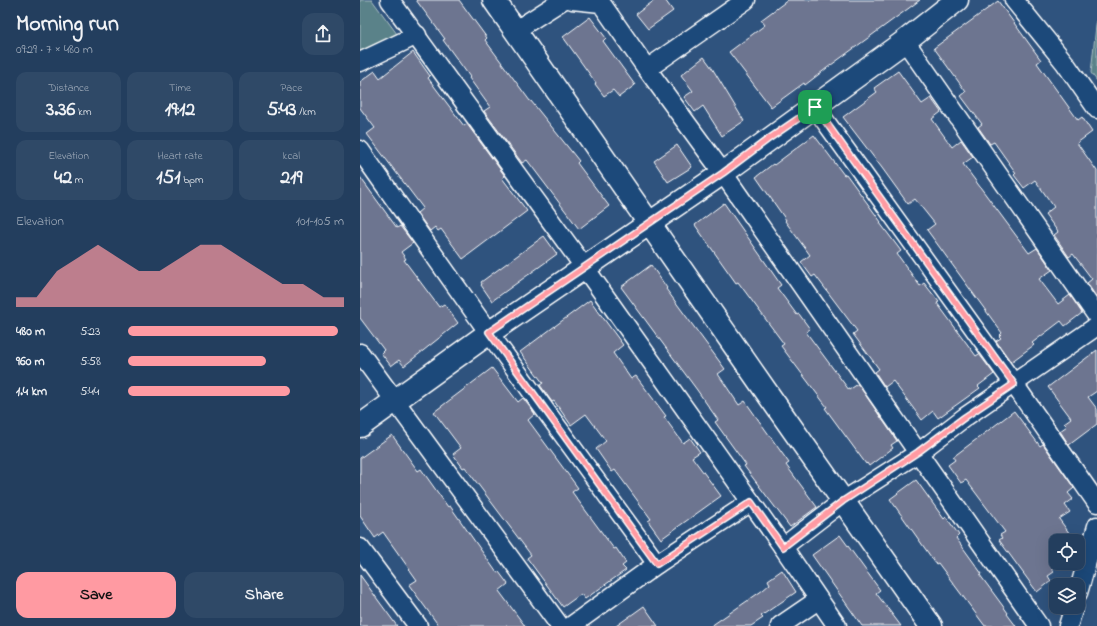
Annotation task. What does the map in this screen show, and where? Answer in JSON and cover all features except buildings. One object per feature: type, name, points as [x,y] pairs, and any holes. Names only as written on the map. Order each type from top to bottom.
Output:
[{"type":"street","points":[[390,0],[417,35],[585,268],[783,547],[837,626]]},
{"type":"street","points":[[494,0],[931,626]]},
{"type":"street","points":[[516,30],[563,0]]},
{"type":"street","points":[[572,0],[601,3],[723,173],[1039,626]]},
{"type":"street","points":[[647,69],[746,0]]},
{"type":"street","points":[[360,426],[489,332],[723,173],[905,41],[957,0]]},
{"type":"street","points":[[1014,0],[1065,63],[1097,109]]},
{"type":"street","points":[[360,62],[417,35]]},
{"type":"street","points":[[905,41],[1097,316]]},
{"type":"street","points":[[815,107],[1014,384],[1097,503]]},
{"type":"street","points":[[360,150],[489,332],[657,564]]},
{"type":"street","points":[[783,547],[843,501],[918,452],[965,417],[1097,326]]},
{"type":"street","points":[[360,353],[560,626]]},
{"type":"street","points":[[571,626],[657,564],[751,502]]},
{"type":"street","points":[[1082,578],[1097,526]]},
{"type":"street","points":[[360,548],[418,626]]},
{"type":"street","points":[[780,626],[818,600]]},
{"type":"street","points":[[1068,626],[1072,614]]},
{"type":"green space","points":[[360,0],[372,0],[397,34],[360,52]]},
{"type":"green space","points":[[1097,16],[1097,81],[1091,73]]},
{"type":"route","points":[[815,107],[1014,384],[965,417],[918,452],[843,501],[783,547],[751,502],[657,564],[489,332],[723,173],[815,107]]}]
